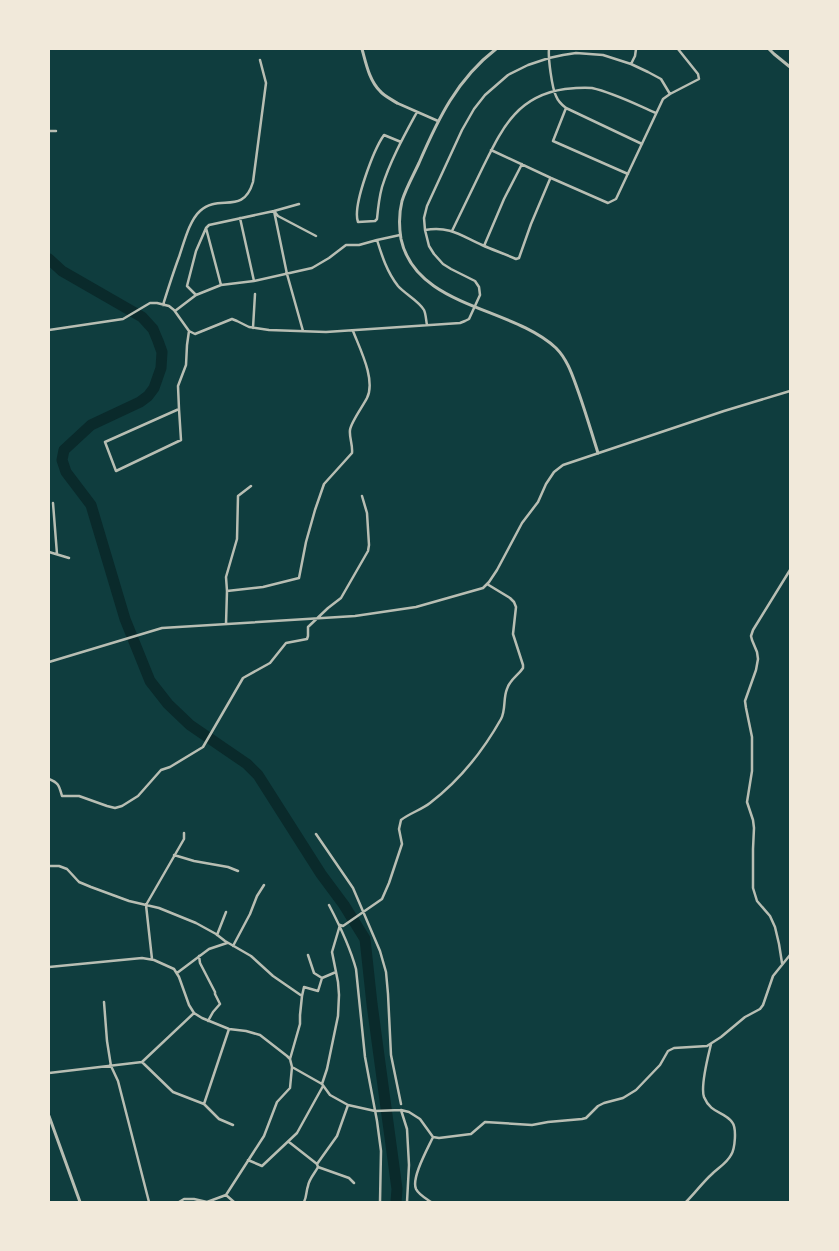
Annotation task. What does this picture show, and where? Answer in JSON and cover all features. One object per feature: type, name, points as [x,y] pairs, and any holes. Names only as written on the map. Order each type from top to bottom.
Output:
[{"type":"street","points":[[362,49],[374,84],[380,92],[397,103],[438,121]]},
{"type":"street","points":[[496,49],[481,61],[464,80],[438,121],[402,203],[399,221],[404,251],[417,272],[440,291],[539,335],[557,349],[568,365],[583,404],[598,453]]},
{"type":"street","points":[[549,49],[554,91],[559,102],[566,108],[642,144]]},
{"type":"street","points":[[590,54],[591,49]]},
{"type":"street","points":[[632,64],[636,49]]},
{"type":"street","points":[[492,150],[608,203],[616,199],[663,99],[699,79],[698,74],[678,49]]},
{"type":"street","points":[[769,49],[790,66]]},
{"type":"street","points":[[49,330],[123,319],[150,303],[169,306],[175,311],[189,331],[195,334],[232,319],[253,328],[326,332],[460,323],[469,319],[480,295],[480,287],[475,281],[451,269],[437,258],[429,246],[424,218],[427,206],[462,130],[474,109],[485,95],[508,74],[549,58],[576,53],[604,55],[632,64],[661,80],[670,94]]},
{"type":"street","points":[[163,305],[186,236],[195,216],[208,205],[239,201],[250,191],[266,83],[260,60]]},
{"type":"street","points":[[452,231],[500,132],[517,112],[530,101],[554,91],[578,87],[590,88],[610,93],[656,113]]},
{"type":"street","points":[[566,108],[553,140],[628,174]]},
{"type":"street","points":[[401,142],[384,135],[379,142],[366,175],[359,200],[356,219],[358,222],[375,221],[377,219],[384,182],[401,142],[418,112]]},
{"type":"street","points":[[49,131],[56,131]]},
{"type":"street","points":[[484,246],[504,199],[522,164]]},
{"type":"street","points":[[425,230],[437,228],[452,231],[516,259],[519,258],[551,178]]},
{"type":"street","points":[[196,295],[187,286],[196,251],[209,225],[299,204]]},
{"type":"street","points":[[274,211],[278,216],[316,236]]},
{"type":"street","points":[[274,211],[287,274],[303,331]]},
{"type":"street","points":[[240,218],[254,282]]},
{"type":"street","points":[[206,228],[220,285]]},
{"type":"street","points":[[175,311],[196,295],[220,285],[254,282],[312,268],[346,245],[359,245],[400,235]]},
{"type":"street","points":[[377,240],[385,264],[393,279],[406,294],[421,306],[427,326]]},
{"type":"street","points":[[253,328],[255,294]]},
{"type":"street","points":[[179,409],[105,442],[116,471],[181,440],[178,386],[186,365],[189,331]]},
{"type":"street","points":[[227,591],[263,588],[299,578],[306,542],[324,484],[352,453],[351,426],[370,390],[366,368],[353,331]]},
{"type":"street","points":[[49,662],[162,628],[354,616],[416,607],[473,592],[483,588],[497,570],[522,523],[538,502],[546,484],[554,472],[563,465],[790,391]]},
{"type":"street","points":[[226,624],[226,577],[237,539],[238,496],[251,486]]},
{"type":"street","points":[[49,779],[59,785],[62,796],[79,796],[115,808],[138,796],[161,770],[170,767],[203,748],[243,678],[270,663],[286,643],[307,639],[308,627],[341,598],[368,550],[367,513],[362,496]]},
{"type":"street","points":[[53,503],[56,554]]},
{"type":"street","points":[[49,552],[69,558]]},
{"type":"street","points":[[782,963],[780,944],[775,927],[770,916],[757,901],[753,888],[752,849],[754,828],[747,802],[752,771],[752,736],[746,701],[758,659],[751,636],[753,630],[790,570]]},
{"type":"street","points":[[248,1160],[262,1166],[297,1134],[322,1085],[338,1016],[339,996],[332,952],[341,925],[382,900],[402,844],[399,829],[401,820],[442,794],[470,764],[485,745],[502,717],[507,686],[523,668],[513,634],[516,607],[514,602],[487,584]]},
{"type":"street","points":[[152,960],[146,905],[184,839],[184,833]]},
{"type":"street","points":[[316,834],[353,888],[380,951],[386,972],[391,1055],[401,1104]]},
{"type":"street","points":[[174,856],[194,862],[238,870]]},
{"type":"street","points":[[49,866],[59,866],[67,869],[80,882],[129,901],[196,922],[227,943],[251,956],[273,976],[302,996]]},
{"type":"street","points":[[233,946],[264,885]]},
{"type":"street","points":[[329,906],[341,925],[356,969],[365,1057],[377,1112],[381,1151],[380,1202]]},
{"type":"street","points":[[217,935],[226,912]]},
{"type":"street","points":[[177,973],[209,949],[227,943]]},
{"type":"street","points":[[292,1067],[322,1085],[330,1095],[348,1105],[377,1112],[401,1110],[409,1112],[420,1120],[433,1137],[471,1134],[484,1122],[532,1125],[582,1119],[586,1118],[598,1106],[623,1098],[636,1090],[660,1065],[668,1051],[674,1048],[707,1046],[729,1032],[745,1017],[760,1009],[772,976],[790,954]]},
{"type":"street","points":[[308,955],[314,973],[322,978]]},
{"type":"street","points":[[199,956],[200,963],[220,1004],[208,1021]]},
{"type":"street","points":[[49,967],[142,958],[152,960],[174,969],[194,1013],[229,1030],[246,1031],[260,1035],[290,1059]]},
{"type":"street","points":[[179,1202],[194,1199],[207,1202],[226,1195],[264,1136],[277,1102],[290,1088],[292,1067],[290,1059],[300,1024],[304,987],[318,991],[322,978],[336,972]]},
{"type":"street","points":[[104,1002],[107,1041],[112,1066],[118,1081],[149,1202]]},
{"type":"street","points":[[49,1073],[142,1062],[194,1013]]},
{"type":"street","points":[[204,1104],[229,1030]]},
{"type":"street","points":[[686,1202],[710,1175],[729,1159],[734,1148],[734,1123],[712,1110],[704,1095],[703,1087],[710,1044]]},
{"type":"street","points":[[142,1062],[173,1092],[204,1104],[219,1118],[234,1125]]},
{"type":"street","points":[[304,1202],[310,1180],[337,1136],[348,1105]]},
{"type":"street","points":[[401,1110],[407,1129],[409,1165],[407,1202]]},
{"type":"street","points":[[49,1116],[80,1202]]},
{"type":"street","points":[[432,1202],[417,1191],[415,1184],[433,1137]]},
{"type":"street","points":[[288,1142],[318,1166],[350,1178],[354,1183]]},
{"type":"street","points":[[226,1195],[234,1202]]},
{"type":"waterway","points":[[49,259],[62,271],[142,317],[153,329],[158,341],[162,352],[161,368],[154,388],[148,396],[140,402],[91,425],[64,450],[62,460],[66,472],[91,505],[125,619],[150,681],[168,704],[190,725],[247,764],[258,775],[365,939],[397,1189],[396,1202]]}]
